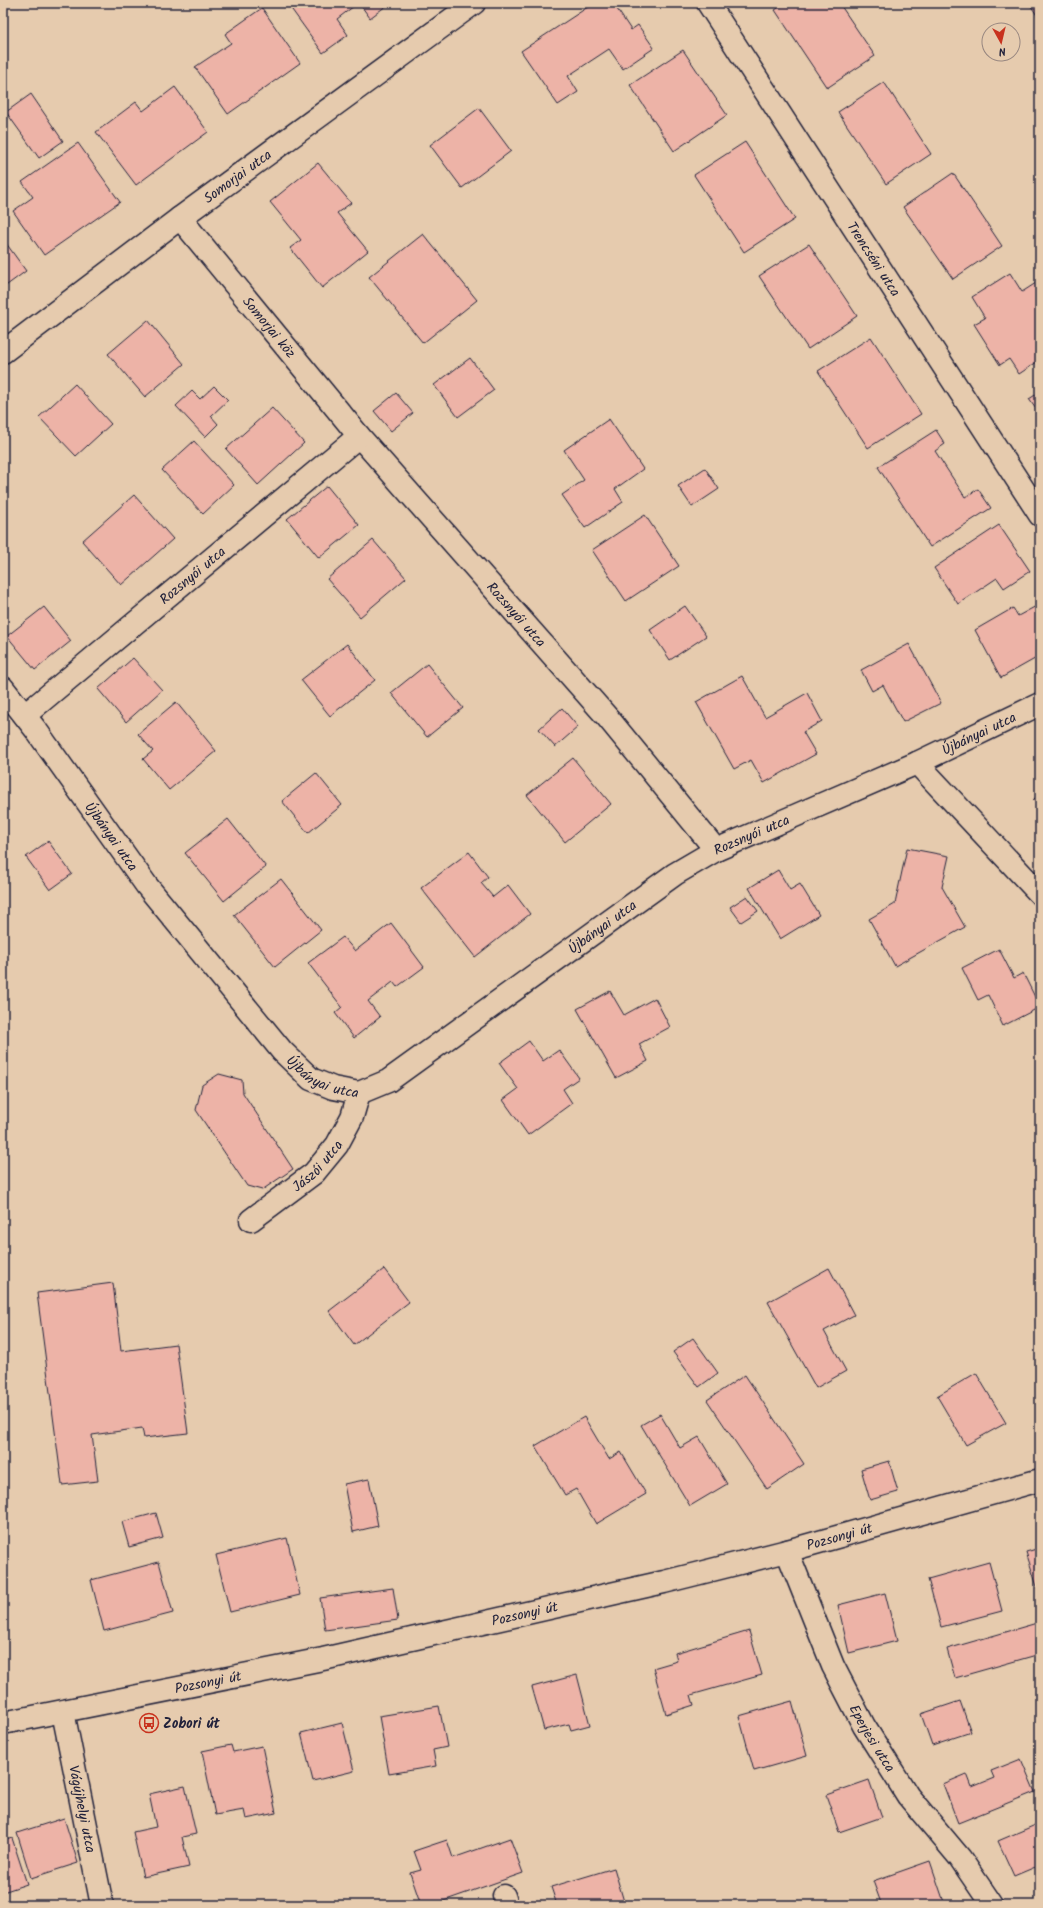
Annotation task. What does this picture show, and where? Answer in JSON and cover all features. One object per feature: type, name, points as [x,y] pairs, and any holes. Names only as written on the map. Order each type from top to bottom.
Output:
[{"type":"street","name":"Somorjai utca","points":[[3,352],[180,218],[474,3]]},
{"type":"street","name":"Trencséni utca","points":[[708,3],[1040,515]]},
{"type":"street","name":"Somorjai köz","points":[[180,218],[359,436]]},
{"type":"street","name":"Rozsnyói utca","points":[[25,715],[359,436],[608,718],[716,850],[917,763]]},
{"type":"street","points":[[3,688],[25,715]]},
{"type":"street","name":"Újbányai utca","points":[[917,763],[1040,704]]},
{"type":"street","name":"Újbányai utca","points":[[25,715],[147,886],[282,1051],[311,1080],[333,1088],[358,1093],[388,1081],[675,874],[716,850]]},
{"type":"street","points":[[917,763],[1040,894]]},
{"type":"street","name":"Jászói utca","points":[[251,1220],[314,1173],[337,1145],[352,1117],[358,1093]]},
{"type":"street","name":"Pozsonyi út","points":[[3,1723],[63,1712],[456,1630],[664,1582],[787,1551],[1040,1480]]},
{"type":"street","name":"Eperjesi utca","points":[[787,1551],[833,1666],[864,1726],[908,1796],[960,1858],[992,1905]]},
{"type":"street","name":"Vágújhelyi utca","points":[[63,1712],[102,1905]]},
{"type":"building","points":[[287,3],[358,3],[337,19],[348,35],[323,53]]},
{"type":"building","points":[[359,3],[390,3],[370,18]]},
{"type":"building","points":[[594,3],[613,3],[631,30],[638,25],[654,48],[623,69],[609,49],[568,76],[578,92],[558,105],[521,51]]},
{"type":"building","points":[[786,3],[839,3],[875,56],[827,88],[775,10]]},
{"type":"building","points":[[1029,3],[1040,3],[1040,20]]},
{"type":"building","points":[[262,8],[300,63],[228,114],[195,67],[231,43],[225,34]]},
{"type":"building","points":[[683,50],[727,115],[674,151],[630,85]]},
{"type":"building","points":[[884,82],[931,154],[886,184],[838,112]]},
{"type":"building","points":[[175,87],[208,132],[136,185],[96,132],[136,102],[143,111]]},
{"type":"building","points":[[31,94],[63,141],[39,158],[6,112]]},
{"type":"building","points":[[479,108],[511,151],[462,188],[430,145]]},
{"type":"building","points":[[745,142],[795,219],[744,252],[694,175]]},
{"type":"building","points":[[78,143],[120,202],[44,255],[13,211],[33,197],[22,182]]},
{"type":"building","points":[[318,163],[351,203],[337,213],[368,251],[322,288],[290,248],[301,240],[270,202]]},
{"type":"building","points":[[953,173],[1002,246],[953,279],[903,207]]},
{"type":"building","points":[[423,234],[477,300],[423,343],[369,277]]},
{"type":"building","points":[[3,239],[26,271],[3,288]]},
{"type":"building","points":[[809,244],[857,316],[808,349],[759,276]]},
{"type":"building","points":[[1010,273],[1022,292],[1039,281],[1040,282],[1040,360],[1019,374],[1009,359],[1000,365],[974,324],[985,318],[972,297]]},
{"type":"building","points":[[148,320],[184,364],[145,397],[108,354]]},
{"type":"building","points":[[871,337],[921,414],[868,448],[818,371]]},
{"type":"building","points":[[470,358],[494,390],[458,417],[434,385]]},
{"type":"building","points":[[75,384],[111,424],[76,456],[39,417]]},
{"type":"building","points":[[214,386],[228,400],[211,416],[218,424],[205,437],[176,406],[192,391],[200,399]]},
{"type":"building","points":[[1040,392],[1040,415],[1029,399]]},
{"type":"building","points":[[396,393],[413,413],[391,431],[374,411]]},
{"type":"building","points":[[272,408],[304,443],[258,485],[226,449]]},
{"type":"building","points":[[609,419],[643,469],[615,489],[623,502],[585,528],[562,495],[584,480],[564,450]]},
{"type":"building","points":[[936,430],[945,444],[935,451],[965,497],[978,489],[991,508],[930,547],[878,467]]},
{"type":"building","points":[[194,441],[234,485],[203,514],[162,470]]},
{"type":"building","points":[[705,468],[719,489],[692,507],[678,486]]},
{"type":"building","points":[[327,486],[359,525],[319,558],[287,519]]},
{"type":"building","points":[[134,495],[173,539],[121,585],[82,541]]},
{"type":"building","points":[[645,515],[679,566],[626,601],[592,550]]},
{"type":"building","points":[[999,525],[1030,571],[1004,588],[997,578],[958,604],[934,568]]},
{"type":"building","points":[[373,540],[406,578],[360,617],[327,579]]},
{"type":"building","points":[[1040,604],[1040,656],[1001,678],[975,630],[1013,608],[1018,616]]},
{"type":"building","points":[[685,606],[706,636],[670,660],[650,630]]},
{"type":"building","points":[[44,607],[71,641],[35,670],[7,636]]},
{"type":"building","points":[[347,644],[375,680],[330,716],[301,680]]},
{"type":"building","points":[[909,644],[941,703],[903,722],[883,685],[872,691],[861,670]]},
{"type":"building","points":[[133,658],[162,690],[126,722],[98,689]]},
{"type":"building","points":[[427,664],[463,708],[427,737],[391,693]]},
{"type":"building","points":[[742,676],[765,717],[807,693],[822,721],[803,732],[816,754],[764,783],[751,760],[734,769],[696,702]]},
{"type":"building","points":[[176,702],[216,751],[169,790],[143,759],[153,751],[138,734]]},
{"type":"building","points":[[562,708],[578,727],[555,747],[539,729]]},
{"type":"building","points":[[573,758],[611,804],[565,842],[527,795]]},
{"type":"building","points":[[316,773],[342,805],[308,833],[282,801]]},
{"type":"building","points":[[1040,793],[1040,806],[1033,800]]},
{"type":"building","points":[[228,819],[266,867],[224,901],[185,853]]},
{"type":"building","points":[[48,841],[72,874],[50,890],[26,857]]},
{"type":"building","points":[[907,848],[949,856],[942,887],[965,927],[895,966],[869,919],[895,904]]},
{"type":"building","points":[[469,852],[488,877],[481,883],[493,897],[508,885],[530,914],[475,957],[421,888]]},
{"type":"building","points":[[778,870],[790,890],[800,884],[819,915],[780,939],[749,888]]},
{"type":"building","points":[[281,879],[321,930],[275,967],[234,915]]},
{"type":"building","points":[[747,896],[758,911],[741,922],[730,907]]},
{"type":"building","points":[[391,923],[424,967],[397,987],[393,982],[368,1001],[380,1017],[354,1038],[335,1013],[342,1007],[308,963],[343,937],[355,951]]},
{"type":"building","points":[[999,949],[1014,978],[1023,973],[1040,1007],[1003,1026],[988,995],[978,1000],[962,968]]},
{"type":"building","points":[[610,991],[624,1015],[655,998],[670,1027],[639,1044],[648,1061],[616,1078],[577,1009]]},
{"type":"building","points":[[529,1041],[543,1061],[559,1050],[579,1078],[563,1089],[572,1103],[528,1135],[503,1100],[518,1089],[499,1063]]},
{"type":"building","points":[[219,1074],[242,1080],[243,1093],[293,1169],[262,1190],[247,1186],[196,1110],[202,1085]]},
{"type":"building","points":[[829,1268],[854,1315],[824,1331],[846,1371],[816,1388],[768,1302]]},
{"type":"building","points":[[384,1269],[409,1302],[354,1345],[329,1311]]},
{"type":"building","points":[[113,1283],[121,1351],[176,1344],[188,1433],[144,1438],[142,1428],[92,1435],[98,1481],[62,1485],[37,1293]]},
{"type":"building","points":[[693,1338],[718,1373],[699,1387],[673,1352]]},
{"type":"building","points":[[976,1373],[1006,1423],[966,1445],[937,1396]]},
{"type":"building","points":[[745,1375],[804,1464],[767,1489],[707,1400]]},
{"type":"building","points":[[660,1414],[680,1448],[699,1437],[727,1484],[690,1506],[641,1425]]},
{"type":"building","points":[[584,1417],[609,1459],[621,1452],[646,1494],[596,1524],[576,1489],[565,1495],[535,1446]]},
{"type":"building","points":[[889,1461],[898,1492],[870,1500],[861,1469]]},
{"type":"building","points":[[369,1479],[378,1526],[353,1532],[344,1484]]},
{"type":"building","points":[[156,1513],[163,1538],[129,1547],[122,1522]]},
{"type":"building","points":[[287,1538],[300,1595],[230,1612],[216,1555]]},
{"type":"building","points":[[1040,1548],[1040,1596],[1026,1552]]},
{"type":"building","points":[[159,1562],[173,1613],[104,1631],[91,1580]]},
{"type":"building","points":[[989,1562],[1002,1611],[941,1627],[928,1579]]},
{"type":"building","points":[[393,1588],[398,1620],[325,1630],[320,1598]]},
{"type":"building","points":[[885,1593],[897,1641],[849,1653],[838,1605]]},
{"type":"building","points":[[1037,1623],[1040,1633],[1040,1654],[955,1678],[947,1649]]},
{"type":"building","points":[[749,1631],[762,1675],[691,1695],[694,1705],[666,1714],[653,1668],[677,1661],[675,1653]]},
{"type":"building","points":[[577,1675],[590,1725],[571,1730],[569,1724],[544,1730],[532,1687]]},
{"type":"building","points":[[792,1701],[807,1756],[754,1771],[739,1716]]},
{"type":"building","points":[[960,1701],[971,1732],[932,1745],[921,1714]]},
{"type":"building","points":[[439,1706],[447,1747],[433,1750],[436,1766],[389,1774],[379,1716]]},
{"type":"building","points":[[342,1723],[354,1771],[313,1781],[301,1733]]},
{"type":"building","points":[[231,1745],[233,1752],[262,1746],[276,1813],[246,1819],[244,1810],[215,1815],[202,1751]]},
{"type":"building","points":[[1021,1759],[1035,1792],[958,1823],[943,1784],[967,1774],[972,1787],[994,1778],[991,1771]]},
{"type":"building","points":[[869,1780],[882,1817],[839,1832],[826,1795]]},
{"type":"building","points":[[185,1786],[196,1834],[182,1837],[189,1867],[143,1877],[133,1832],[156,1827],[149,1794]]},
{"type":"building","points":[[64,1818],[78,1863],[31,1878],[17,1833]]},
{"type":"building","points":[[1040,1823],[1040,1865],[1014,1876],[998,1841]]},
{"type":"building","points":[[12,1838],[27,1884],[3,1892],[3,1841]]},
{"type":"building","points":[[510,1838],[523,1873],[432,1905],[421,1905],[410,1873],[421,1870],[414,1851],[447,1840],[453,1858]]},
{"type":"building","points":[[930,1861],[945,1905],[874,1905],[881,1903],[873,1881]]},
{"type":"building","points":[[614,1868],[625,1905],[557,1905],[551,1887]]},
{"type":"place","name":"Zobori út","points":[[149,1723]]}]
